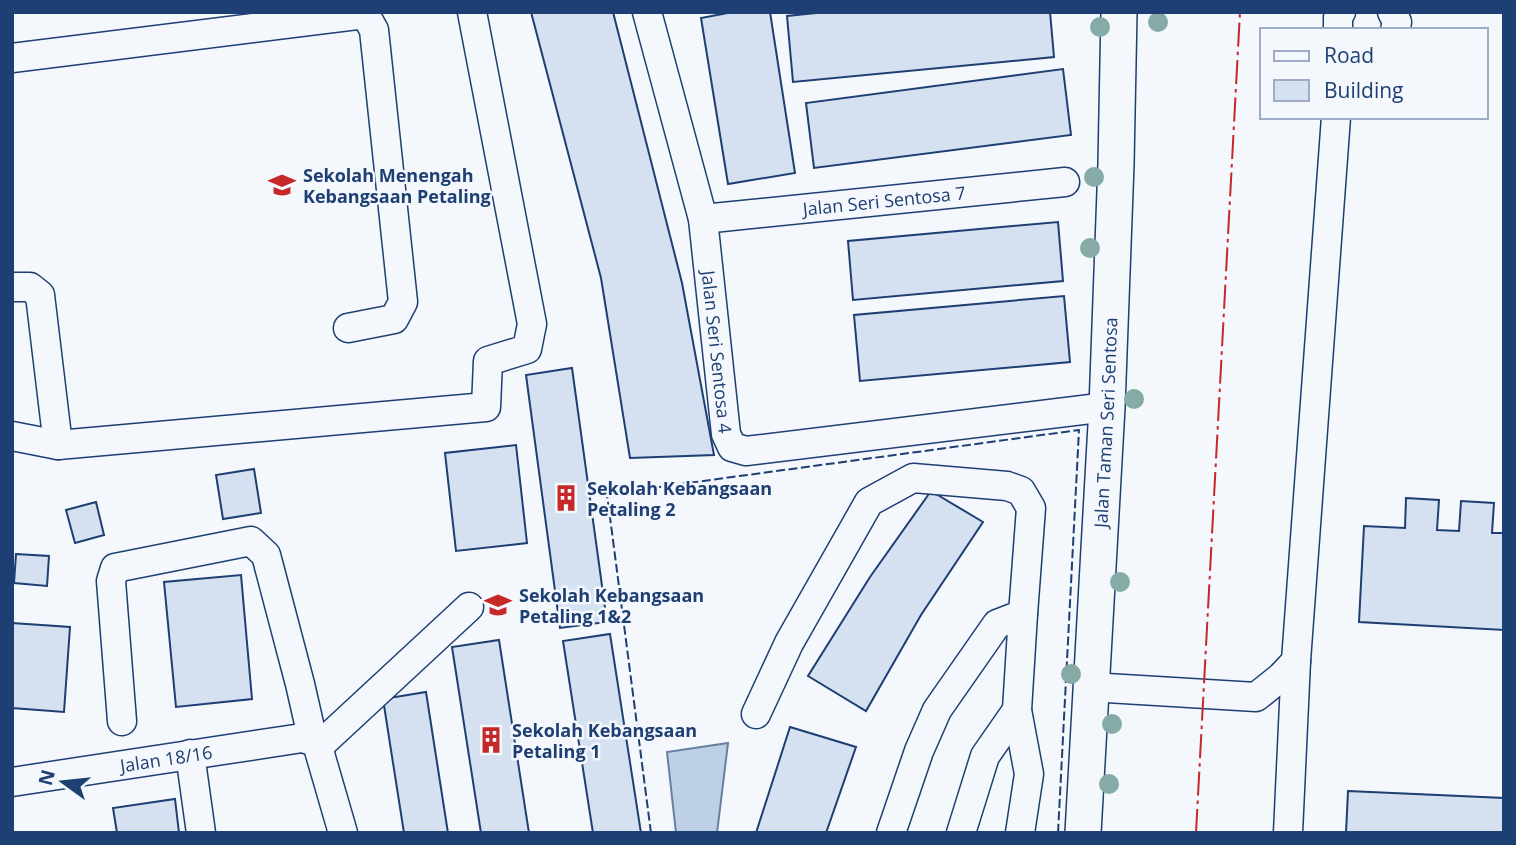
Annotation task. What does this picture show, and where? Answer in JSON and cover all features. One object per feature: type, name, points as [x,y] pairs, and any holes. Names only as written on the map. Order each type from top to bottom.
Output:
[{"type":"main road","name":"Jalan Taman Seri Sentosa","points":[[1083,833],[1107,407],[1119,12]]},
{"type":"street","points":[[12,436],[58,445],[486,407],[488,361],[527,349],[532,324],[472,12]]},
{"type":"street","name":"Jalan Seri Sentosa 4","points":[[648,12],[703,219],[726,434],[733,447],[746,451],[1107,407]]},
{"type":"street","points":[[12,58],[365,13],[374,30],[403,302],[394,319],[348,328]]},
{"type":"street","points":[[1288,833],[1296,661],[1336,119]]},
{"type":"street","name":"Jalan Seri Sentosa 7","points":[[703,219],[1065,182]]},
{"type":"street","points":[[12,287],[30,287],[40,295],[58,445]]},
{"type":"street","points":[[756,714],[789,643],[869,502],[913,478],[1007,486],[1021,491],[1031,508],[1017,710],[1029,774],[1020,833]]},
{"type":"street","points":[[122,721],[111,581],[115,568],[251,541],[265,555],[315,744],[344,833]]},
{"type":"street","points":[[315,744],[469,607]]},
{"type":"street","points":[[891,833],[919,751],[937,710],[997,624],[1023,614]]},
{"type":"street","points":[[1090,687],[1256,697],[1296,661]]},
{"type":"street","points":[[1256,697],[1292,738]]},
{"type":"street","points":[[961,833],[985,756],[1017,710]]},
{"type":"street","name":"Jalan 18/16","points":[[12,782],[302,738],[315,744]]},
{"type":"street","points":[[190,754],[201,833]]},
{"type":"water","points":[[728,743],[717,833],[676,833],[667,752]]},
{"type":"building","points":[[531,12],[613,12],[682,283],[714,455],[630,458],[601,278]]},
{"type":"building","points":[[733,12],[770,12],[795,173],[728,184],[701,18]]},
{"type":"building","points":[[826,12],[1050,12],[1054,57],[793,82],[787,16]]},
{"type":"building","points":[[1063,69],[1071,135],[814,168],[806,103]]},
{"type":"building","points":[[1058,222],[1063,281],[853,300],[848,241]]},
{"type":"building","points":[[1064,296],[1070,362],[860,381],[854,315]]},
{"type":"building","name":"Sekolah Kebangsaan Petaling 2","points":[[572,368],[607,622],[560,628],[526,375]]},
{"type":"building","name":"Sekolah Kebangsaan Petaling 2","points":[[572,368],[607,622],[560,628],[526,375]]},
{"type":"building","points":[[516,445],[527,543],[456,551],[445,453]]},
{"type":"building","points":[[254,469],[261,513],[223,519],[216,475]]},
{"type":"building","points":[[931,491],[983,522],[921,615],[866,711],[808,676],[870,577]]},
{"type":"building","points":[[1406,498],[1439,500],[1437,530],[1459,531],[1461,501],[1494,503],[1492,533],[1504,533],[1504,630],[1359,622],[1364,526],[1405,528]]},
{"type":"building","points":[[96,502],[104,535],[75,543],[66,510]]},
{"type":"building","points":[[16,554],[49,556],[47,586],[14,583]]},
{"type":"building","points":[[241,575],[252,699],[176,707],[164,582]]},
{"type":"building","points":[[12,623],[70,627],[64,712],[12,708]]},
{"type":"building","points":[[610,634],[641,833],[593,833],[563,641]]},
{"type":"building","points":[[610,634],[641,833],[593,833],[563,641]]},
{"type":"building","name":"Sekolah Kebangsaan Petaling 1","points":[[499,640],[529,833],[481,833],[452,647]]},
{"type":"building","name":"Sekolah Kebangsaan Petaling 1","points":[[499,640],[529,833],[481,833],[452,647]]},
{"type":"building","points":[[426,692],[448,833],[404,833],[383,699]]},
{"type":"building","points":[[426,692],[448,833],[404,833],[383,699]]},
{"type":"building","points":[[790,727],[856,747],[826,833],[756,833]]},
{"type":"building","points":[[1348,791],[1504,798],[1504,833],[1346,833]]},
{"type":"building","points":[[175,799],[179,833],[117,833],[113,808]]},
{"type":"fence","points":[[651,833],[607,494],[1079,430],[1058,833]]},
{"type":"power","points":[[1196,833],[1240,12]]},
{"type":"place","name":"Sekolah Menengah Kebangsaan Petaling","points":[[282,185]]},
{"type":"place","name":"Sekolah Kebangsaan Petaling 2","points":[[566,498]]},
{"type":"place","name":"Sekolah Kebangsaan Petaling 1&2","points":[[498,605]]},
{"type":"place","name":"Sekolah Kebangsaan Petaling 1","points":[[491,740]]}]
